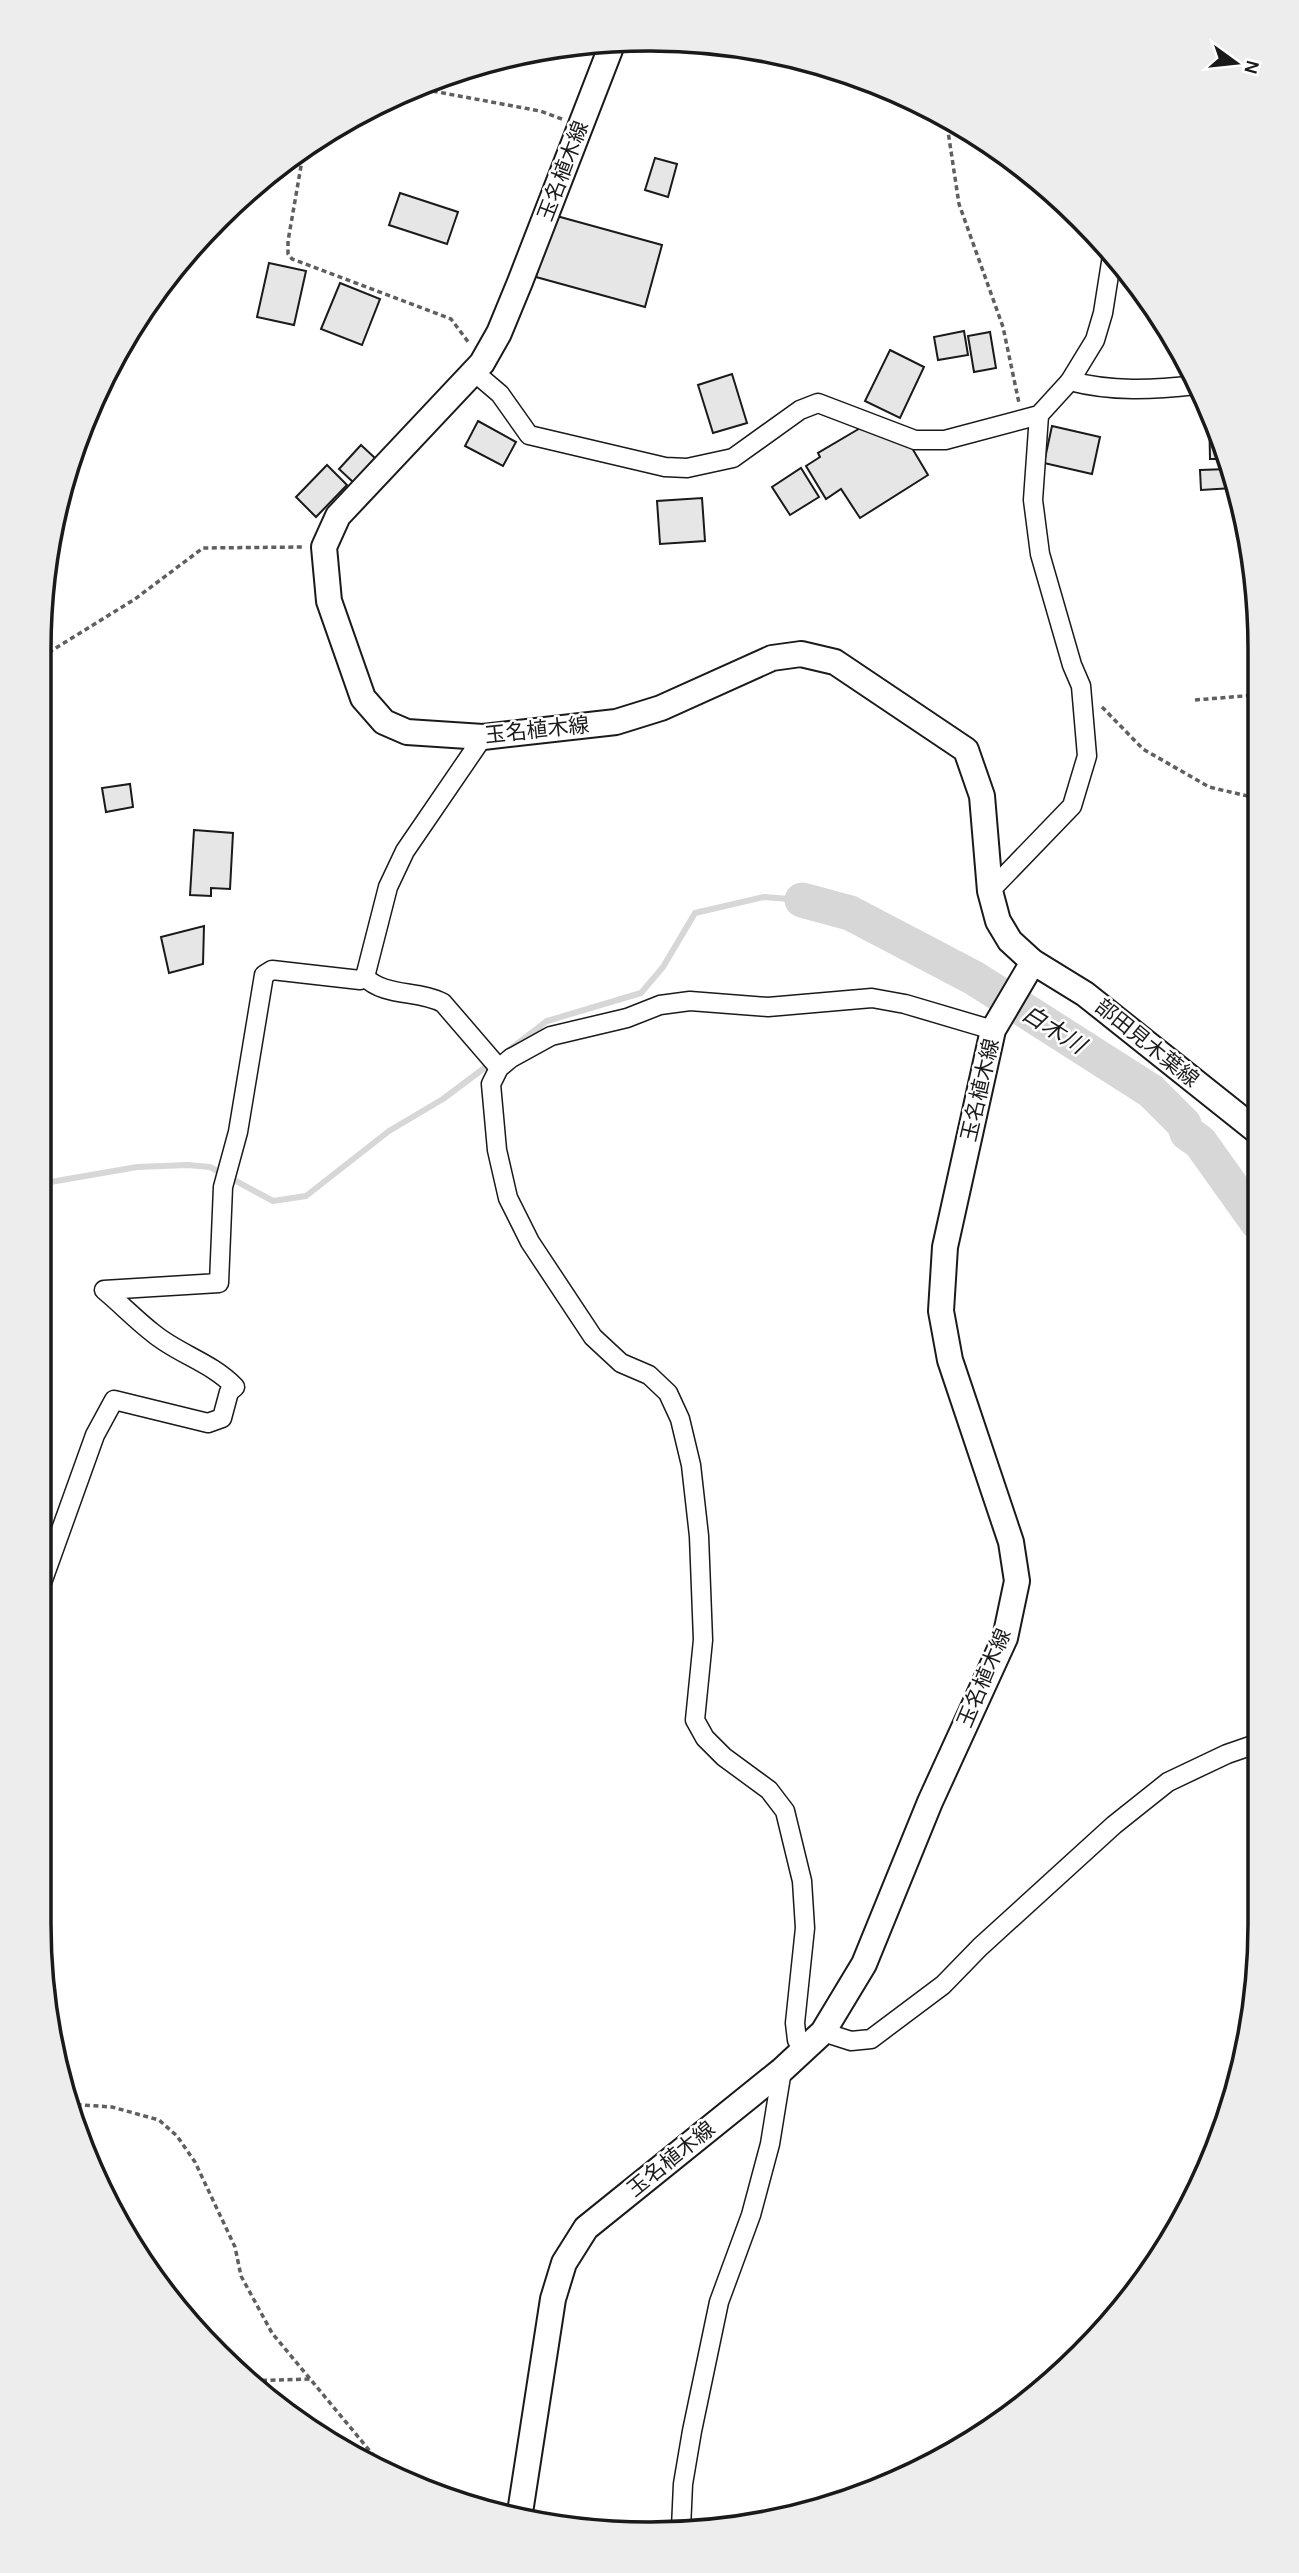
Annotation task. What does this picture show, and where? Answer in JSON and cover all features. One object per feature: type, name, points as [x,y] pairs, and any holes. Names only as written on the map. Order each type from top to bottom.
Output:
[{"type":"main road","name":"玉名植木線","points":[[521,2508],[553,2299],[564,2263],[586,2228],[782,2070],[823,2032],[864,1964],[930,1802],[1005,1638],[1017,1581],[1011,1542],[950,1360],[941,1311],[945,1247],[996,1024],[1033,962],[1010,941],[998,921],[990,891],[982,796],[966,750],[835,662],[801,654],[772,658],[661,708],[616,722],[482,737],[407,732],[384,722],[363,698],[329,601],[324,547],[338,516],[478,367],[499,333],[609,52]]},
{"type":"main road","name":"部田見木葉線","points":[[1033,962],[1085,994],[1248,1124]]},
{"type":"street","points":[[478,367],[529,435],[665,467],[700,467],[733,458],[800,410],[818,403],[915,440],[945,440],[1031,417],[1070,381],[1095,340],[1103,313],[1110,267]]},
{"type":"street","points":[[1070,381],[1096,387],[1128,389],[1187,386]]},
{"type":"street","points":[[990,891],[1072,806],[1087,756],[1082,686],[1072,666],[1040,554],[1033,499],[1031,417]]},
{"type":"street","points":[[365,977],[388,887],[405,851],[482,737]]},
{"type":"street","points":[[51,1558],[95,1435],[114,1400],[208,1423],[222,1418],[229,1392],[234,1387],[219,1371],[153,1334],[104,1290],[219,1283],[223,1187],[237,1132],[264,975],[272,970],[360,979],[365,977]]},
{"type":"street","points":[[365,977],[374,986],[432,997],[443,1003],[499,1068]]},
{"type":"street","points":[[804,2050],[797,2040],[795,2023],[805,1928],[802,1881],[785,1811],[769,1790],[724,1757],[705,1738],[695,1720],[703,1640],[699,1536],[691,1465],[680,1419],[668,1393],[649,1375],[621,1363],[593,1336],[530,1242],[508,1198],[496,1150],[491,1084],[499,1068],[551,1036],[618,1021],[660,1005],[690,1001],[768,1007],[872,998],[996,1024]]},
{"type":"street","points":[[823,2032],[851,2041],[871,2039],[943,1986],[980,1947],[1114,1825],[1168,1782],[1227,1754],[1248,1747]]},
{"type":"street","points":[[682,2521],[689,2444],[719,2302],[751,2215],[771,2144],[782,2070]]},
{"type":"path","points":[[434,91],[540,111],[581,125]]},
{"type":"path","points":[[948,130],[959,204],[1003,327],[1031,417]]},
{"type":"path","points":[[302,163],[288,242],[288,254],[292,259],[451,319],[478,367]]},
{"type":"path","points":[[51,651],[135,599],[203,548],[324,547]]},
{"type":"path","points":[[1082,686],[1143,749],[1209,787],[1248,797]]},
{"type":"path","points":[[1195,700],[1248,696]]},
{"type":"path","points":[[79,2105],[112,2107],[159,2120],[177,2136],[195,2162],[234,2247],[241,2276],[272,2333],[373,2454]]},
{"type":"path","points":[[263,2380],[311,2379]]},
{"type":"building","points":[[655,158],[677,164],[668,197],[645,190]]},
{"type":"building","points":[[400,193],[458,212],[447,244],[389,225]]},
{"type":"building","points":[[553,215],[662,245],[645,307],[536,277]]},
{"type":"building","points":[[269,263],[306,271],[294,325],[257,317]]},
{"type":"building","points":[[340,283],[380,299],[362,345],[321,329]]},
{"type":"building","points":[[964,331],[968,355],[938,360],[934,337]]},
{"type":"building","points":[[990,332],[996,368],[974,372],[968,336]]},
{"type":"building","points":[[890,350],[924,367],[900,418],[865,401]]},
{"type":"building","points":[[732,374],[747,423],[713,433],[698,385]]},
{"type":"building","points":[[478,421],[516,442],[503,466],[465,446]]},
{"type":"building","points":[[1052,426],[1100,437],[1092,474],[1044,463]]},
{"type":"building","points":[[862,427],[912,448],[928,475],[860,518],[841,489],[826,499],[806,466],[820,457],[818,453]]},
{"type":"building","points":[[1210,439],[1217,459],[1210,459]]},
{"type":"building","points":[[361,445],[375,458],[353,482],[339,469]]},
{"type":"building","points":[[327,465],[347,485],[316,517],[296,497]]},
{"type":"building","points":[[801,468],[819,497],[790,515],[772,487]]},
{"type":"building","points":[[1220,469],[1226,488],[1201,490],[1200,470]]},
{"type":"building","points":[[702,498],[705,541],[660,544],[657,501]]},
{"type":"building","points":[[130,784],[133,807],[106,812],[102,788]]},
{"type":"building","points":[[194,830],[233,833],[230,889],[211,888],[211,896],[190,895]]},
{"type":"building","points":[[204,926],[203,964],[169,973],[161,937]]},
{"type":"waterway","points":[[505,1053],[547,1021],[641,993],[663,967],[695,913],[764,897],[802,900]]},
{"type":"waterway","name":"白木川","points":[[802,900],[850,913],[974,978],[1151,1091],[1184,1124],[1187,1133],[1200,1142],[1248,1209]]},
{"type":"waterway","points":[[51,1182],[137,1167],[188,1165],[210,1167],[273,1201],[306,1196],[389,1131],[443,1099],[491,1063]]}]
